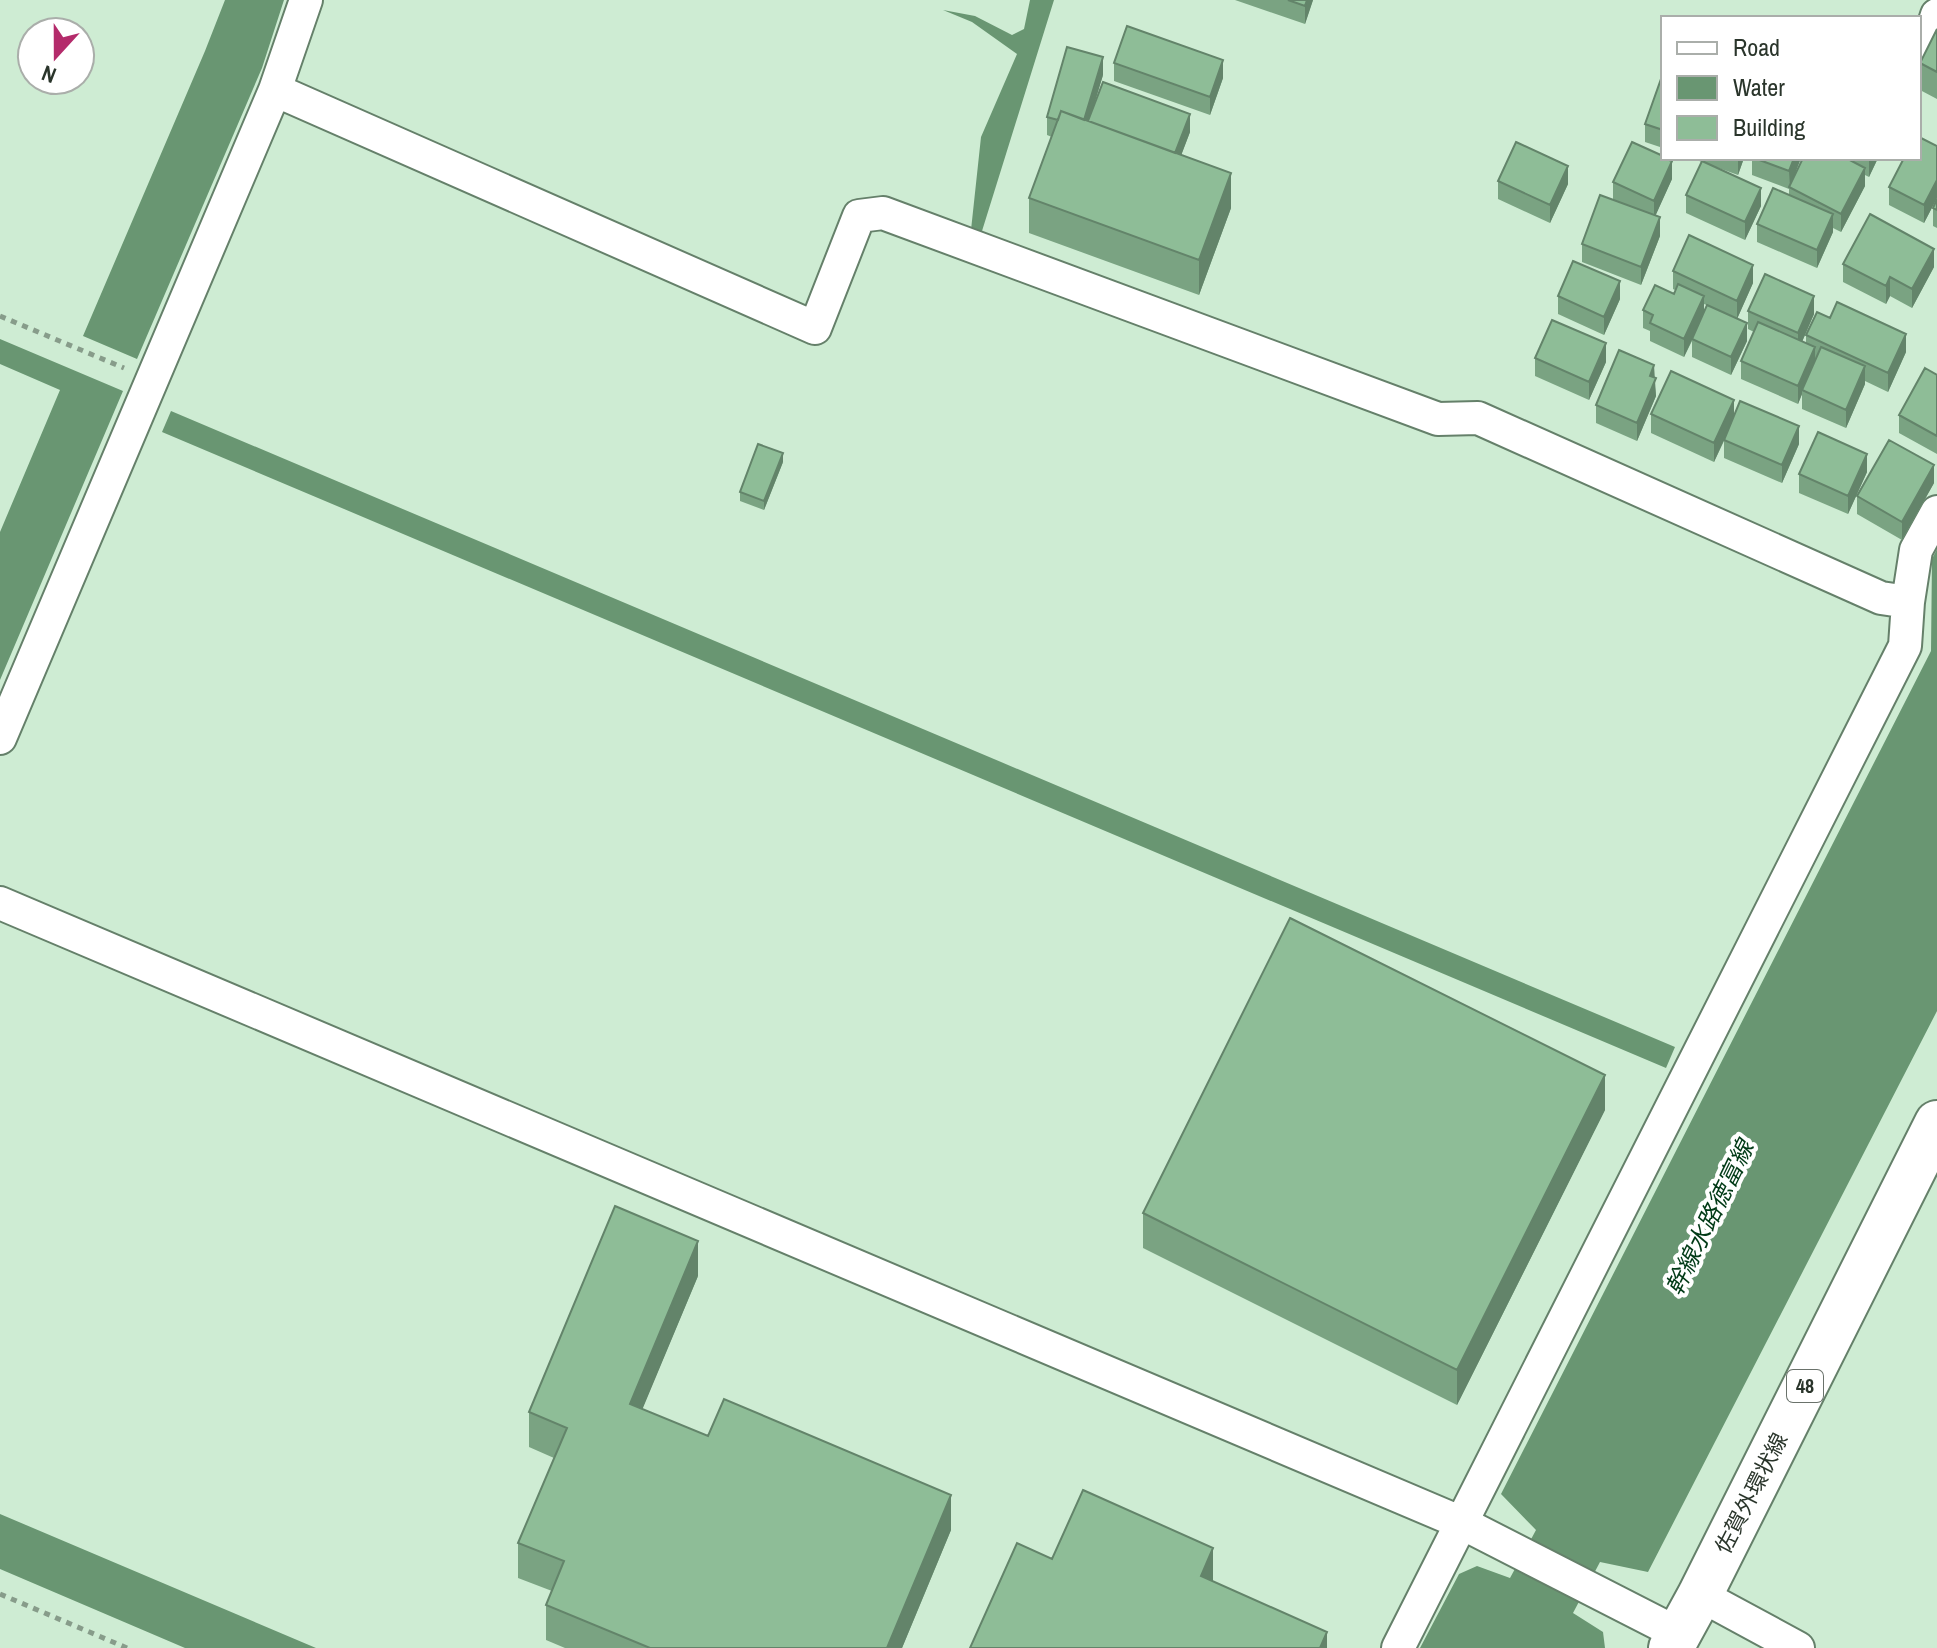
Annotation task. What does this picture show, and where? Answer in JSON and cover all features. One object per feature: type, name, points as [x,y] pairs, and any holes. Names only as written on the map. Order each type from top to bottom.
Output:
[{"type":"main road","name":"佐賀外環状線","points":[[1675,1641],[1937,1123]]},
{"type":"street","points":[[0,738],[275,90],[306,0]]},
{"type":"street","points":[[1921,55],[1926,49],[1937,15]]},
{"type":"street","points":[[275,90],[815,328],[859,216],[883,213],[1438,419],[1478,418],[1881,598],[1908,602]]},
{"type":"street","points":[[1398,1648],[1905,646],[1916,550],[1937,512]]},
{"type":"street","points":[[0,903],[1462,1523],[1600,1593],[1675,1641]]},
{"type":"street","points":[[1700,1595],[1798,1648]]},
{"type":"path","points":[[0,316],[152,380]]},
{"type":"path","points":[[0,1594],[127,1648]]},
{"type":"water","points":[[225,0],[284,0],[262,68],[137,359],[83,336]]},
{"type":"water","points":[[1030,0],[1054,0],[982,231],[971,230],[981,137],[1017,54],[972,22],[943,10],[975,16],[1012,35],[1024,29]]},
{"type":"water","points":[[0,339],[123,391],[0,680],[0,532],[60,390],[0,364]]},
{"type":"water","points":[[171,411],[1675,1047],[1666,1068],[162,432]]},
{"type":"water","name":"幹線水路徳富線","points":[[1937,549],[1937,1011],[1648,1572],[1600,1562],[1573,1613],[1603,1632],[1605,1648],[1420,1648],[1459,1574],[1477,1566],[1510,1578],[1536,1530],[1501,1494],[1931,651],[1932,559]]},
{"type":"water","points":[[0,1514],[316,1648],[185,1648],[0,1569]]},
{"type":"building","points":[[1288,0],[1307,0],[1305,6]]},
{"type":"building","points":[[1127,26],[1223,60],[1210,97],[1114,63]]},
{"type":"building","points":[[1937,29],[1937,72],[1921,61]]},
{"type":"building","points":[[1067,47],[1103,57],[1084,120],[1061,111],[1058,120],[1047,117]]},
{"type":"building","points":[[1661,79],[1661,129],[1645,124]]},
{"type":"building","points":[[1103,82],[1190,114],[1175,153],[1088,121]]},
{"type":"building","points":[[1061,111],[1231,173],[1199,260],[1029,198]]},
{"type":"building","points":[[1921,138],[1937,146],[1937,180],[1924,205],[1889,187],[1903,160],[1921,160]]},
{"type":"building","points":[[1516,142],[1568,166],[1550,205],[1498,181]]},
{"type":"building","points":[[1632,142],[1661,155],[1661,160],[1672,161],[1654,201],[1613,182]]},
{"type":"building","points":[[1759,160],[1793,160],[1789,171]]},
{"type":"building","points":[[1802,160],[1850,160],[1865,168],[1841,214],[1789,187]]},
{"type":"building","points":[[1702,161],[1761,188],[1745,222],[1686,195]]},
{"type":"building","points":[[1773,188],[1833,214],[1817,250],[1757,224]]},
{"type":"building","points":[[1600,195],[1660,217],[1641,267],[1582,244]]},
{"type":"building","points":[[1870,214],[1934,249],[1912,289],[1890,277],[1886,286],[1843,264]]},
{"type":"building","points":[[1689,235],[1753,265],[1737,301],[1673,271]]},
{"type":"building","points":[[1573,261],[1620,281],[1604,317],[1558,296]]},
{"type":"building","points":[[1765,274],[1814,296],[1798,333],[1748,311]]},
{"type":"building","points":[[1678,284],[1704,296],[1684,339],[1650,323],[1653,315],[1643,310],[1655,285],[1674,294]]},
{"type":"building","points":[[1837,302],[1906,334],[1888,373],[1806,335],[1817,312],[1830,318]]},
{"type":"building","points":[[1707,305],[1747,323],[1731,357],[1692,339]]},
{"type":"building","points":[[1552,320],[1606,343],[1589,382],[1535,358]]},
{"type":"building","points":[[1758,322],[1815,347],[1798,386],[1741,361]]},
{"type":"building","points":[[1821,347],[1865,366],[1846,410],[1802,390]]},
{"type":"building","points":[[1619,350],[1654,365],[1650,376],[1656,378],[1637,423],[1596,405]]},
{"type":"building","points":[[1925,368],[1937,375],[1937,436],[1899,415]]},
{"type":"building","points":[[1671,371],[1734,400],[1714,443],[1651,414]]},
{"type":"building","points":[[1740,401],[1799,426],[1782,465],[1724,440]]},
{"type":"building","points":[[1818,432],[1867,454],[1848,496],[1799,474]]},
{"type":"building","points":[[1889,440],[1934,465],[1902,522],[1857,496]]},
{"type":"building","points":[[758,444],[783,453],[764,501],[740,492]]},
{"type":"building","points":[[1290,918],[1605,1075],[1457,1370],[1143,1213]]},
{"type":"building","points":[[615,1206],[698,1241],[630,1404],[708,1436],[724,1399],[951,1495],[887,1648],[650,1648],[546,1605],[564,1561],[518,1543],[567,1428],[529,1412]]},
{"type":"building","points":[[1083,1490],[1213,1548],[1201,1576],[1327,1632],[1320,1648],[970,1648],[1017,1543],[1052,1559]]}]
